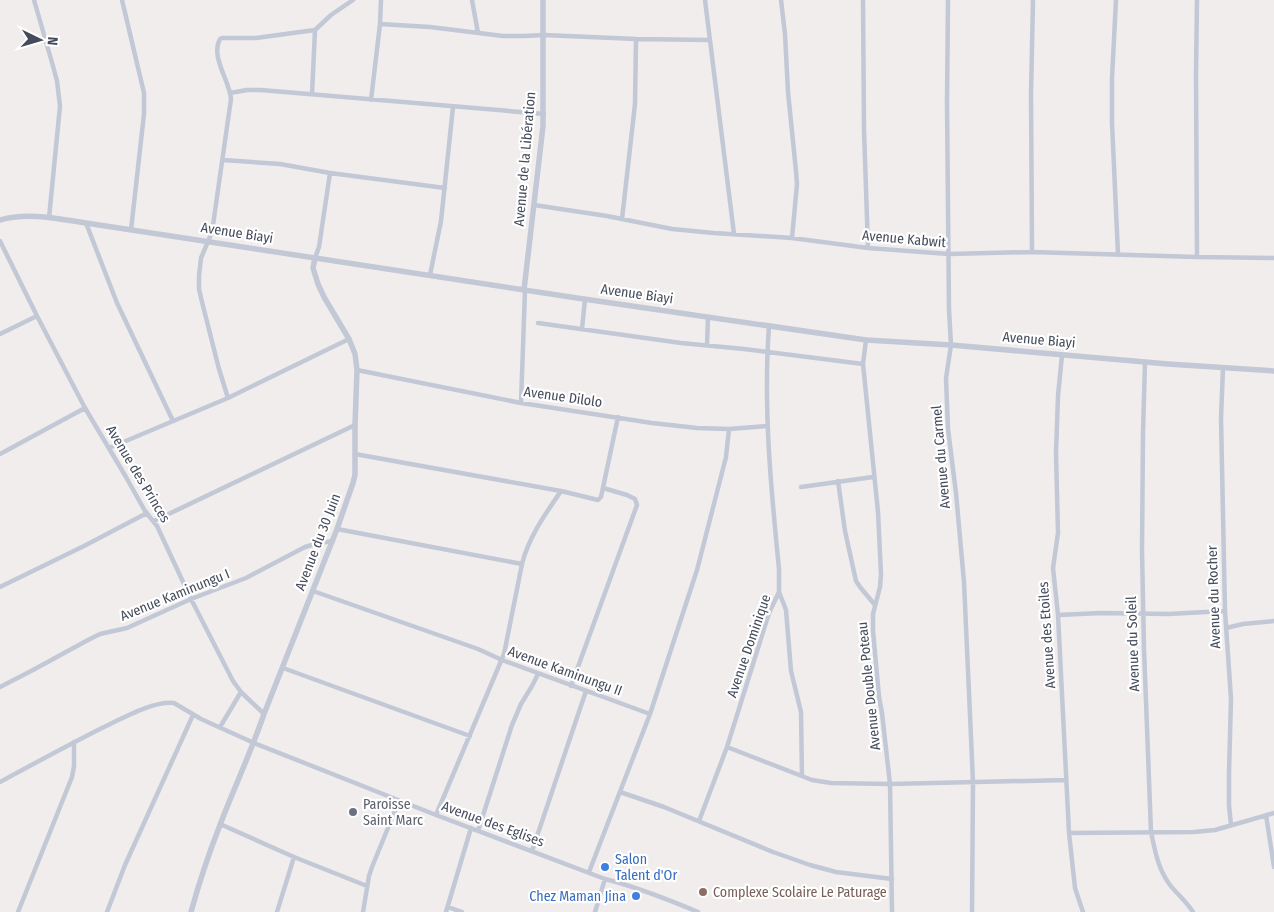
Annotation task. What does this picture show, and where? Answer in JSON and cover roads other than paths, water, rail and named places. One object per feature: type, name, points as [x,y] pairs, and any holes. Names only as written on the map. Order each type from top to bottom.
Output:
[{"type":"street","points":[[34,0],[53,66],[60,106],[49,218]]},
{"type":"street","points":[[122,0],[144,93],[144,114],[131,230]]},
{"type":"street","points":[[228,398],[199,289],[200,264],[212,232],[223,160],[230,94],[219,62],[217,44],[220,40],[226,38],[256,38],[315,30],[353,0]]},
{"type":"street","points":[[371,100],[381,0]]},
{"type":"street","points":[[472,0],[478,33]]},
{"type":"street","name":"Avenue de la Libération","points":[[525,290],[544,114],[544,0]]},
{"type":"street","points":[[705,0],[734,234]]},
{"type":"street","points":[[781,0],[796,170],[796,198],[792,238]]},
{"type":"street","points":[[863,0],[864,130],[868,248]]},
{"type":"street","name":"Avenue du Carmel","points":[[948,0],[946,103],[951,345],[946,378],[948,429],[964,582],[973,782],[972,912]]},
{"type":"street","points":[[1032,252],[1030,94],[1033,0]]},
{"type":"street","points":[[1116,0],[1112,122],[1118,254]]},
{"type":"street","points":[[1197,0],[1197,257]]},
{"type":"street","points":[[380,24],[515,36],[544,34],[636,40],[709,40]]},
{"type":"street","points":[[312,94],[315,30]]},
{"type":"street","points":[[622,219],[635,104],[636,40]]},
{"type":"street","points":[[230,94],[247,90],[312,94],[544,114]]},
{"type":"street","points":[[430,275],[440,230],[453,107]]},
{"type":"street","points":[[223,160],[280,164],[330,173],[445,188]]},
{"type":"street","name":"Avenue du 30 Juin","points":[[191,912],[220,824],[254,743],[333,541],[353,483],[355,468],[355,354],[349,339],[318,284],[313,268],[330,173]]},
{"type":"street","name":"Avenue Kabwit","points":[[534,205],[672,229],[792,238],[868,248],[949,254],[1032,252],[1274,258]]},
{"type":"street","name":"Avenue Biayi","points":[[0,220],[22,217],[49,218],[86,223],[866,340],[951,345],[1274,372]]},
{"type":"street","points":[[86,223],[117,303],[173,421]]},
{"type":"street","name":"Avenue des Princes","points":[[0,241],[84,408],[147,514],[154,521],[232,681],[264,714]]},
{"type":"street","points":[[521,403],[525,290]]},
{"type":"street","points":[[582,329],[585,299]]},
{"type":"street","points":[[0,334],[37,316]]},
{"type":"street","points":[[707,345],[708,317]]},
{"type":"street","points":[[538,323],[680,343],[862,364]]},
{"type":"street","name":"Avenue Dominique","points":[[699,821],[727,747],[769,613],[779,592],[780,569],[767,426],[769,326]]},
{"type":"street","points":[[109,448],[228,398],[349,339]]},
{"type":"street","name":"Avenue Double Poteau","points":[[866,340],[862,364],[878,512],[881,574],[880,587],[873,614],[873,631],[890,784],[892,912]]},
{"type":"street","name":"Avenue des Etoiles","points":[[1062,355],[1056,453],[1058,533],[1053,568],[1058,615],[1070,833],[1075,888],[1083,912]]},
{"type":"street","name":"Avenue du Soleil","points":[[1145,362],[1143,613],[1151,832],[1161,870],[1168,883],[1193,912]]},
{"type":"street","name":"Avenue du Rocher","points":[[1223,368],[1221,418],[1225,611],[1231,699],[1229,773],[1231,825]]},
{"type":"street","name":"Avenue Dilolo","points":[[356,370],[521,403],[682,426],[729,429],[767,426]]},
{"type":"street","points":[[0,454],[84,408]]},
{"type":"street","points":[[355,454],[561,491],[598,500],[601,497],[618,417]]},
{"type":"street","points":[[154,521],[355,425]]},
{"type":"street","points":[[589,872],[650,714],[696,575],[726,457],[729,429]]},
{"type":"street","points":[[801,487],[873,477]]},
{"type":"street","points":[[838,481],[845,531],[856,580],[875,604]]},
{"type":"street","points":[[571,686],[637,505],[635,499],[627,495],[603,488]]},
{"type":"street","points":[[436,815],[502,660],[522,564],[529,544],[561,491]]},
{"type":"street","points":[[0,587],[147,514]]},
{"type":"street","points":[[337,529],[522,564]]},
{"type":"street","name":"Avenue Kaminungu I","points":[[0,687],[100,634],[127,628],[192,599],[246,578],[305,547],[333,541]]},
{"type":"street","name":"Avenue Kaminungu II","points":[[313,592],[469,646],[538,674],[650,714]]},
{"type":"street","points":[[779,592],[786,610],[791,671],[801,712],[802,776]]},
{"type":"street","points":[[1058,615],[1101,613],[1168,614],[1225,611]]},
{"type":"street","points":[[1226,628],[1243,624],[1274,621]]},
{"type":"street","points":[[283,668],[470,736]]},
{"type":"street","points":[[478,830],[512,725],[521,704],[538,674]]},
{"type":"street","points":[[220,727],[241,692]]},
{"type":"street","points":[[532,851],[586,692]]},
{"type":"street","name":"Avenue des Eglises","points":[[0,782],[74,742],[142,710],[158,704],[174,703],[193,715],[254,743],[436,815],[606,879],[654,894],[698,912]]},
{"type":"street","points":[[107,912],[125,865],[193,715]]},
{"type":"street","points":[[18,912],[72,777],[74,742]]},
{"type":"street","points":[[727,747],[820,782],[890,784],[1066,780]]},
{"type":"street","points":[[620,792],[664,807],[773,852],[810,865],[836,872],[892,878]]},
{"type":"street","points":[[363,912],[372,867],[400,801]]},
{"type":"street","points":[[1070,833],[1194,832],[1215,830],[1274,813]]},
{"type":"street","points":[[1266,815],[1274,867]]},
{"type":"street","points":[[220,824],[368,886]]},
{"type":"street","points":[[462,912],[447,909],[471,828]]},
{"type":"street","points":[[277,912],[294,856]]},
{"type":"street","points":[[595,912],[606,879]]},
{"type":"street","points":[[680,912],[682,905]]},
{"type":"place","name":"Paroisse Saint Marc","points":[[353,812]]},
{"type":"place","name":"Salon Talent d'Or","points":[[605,867]]},
{"type":"place","name":"Complexe Scolaire Le Paturage","points":[[703,892]]},
{"type":"place","name":"Chez Maman Jina","points":[[636,896]]}]
